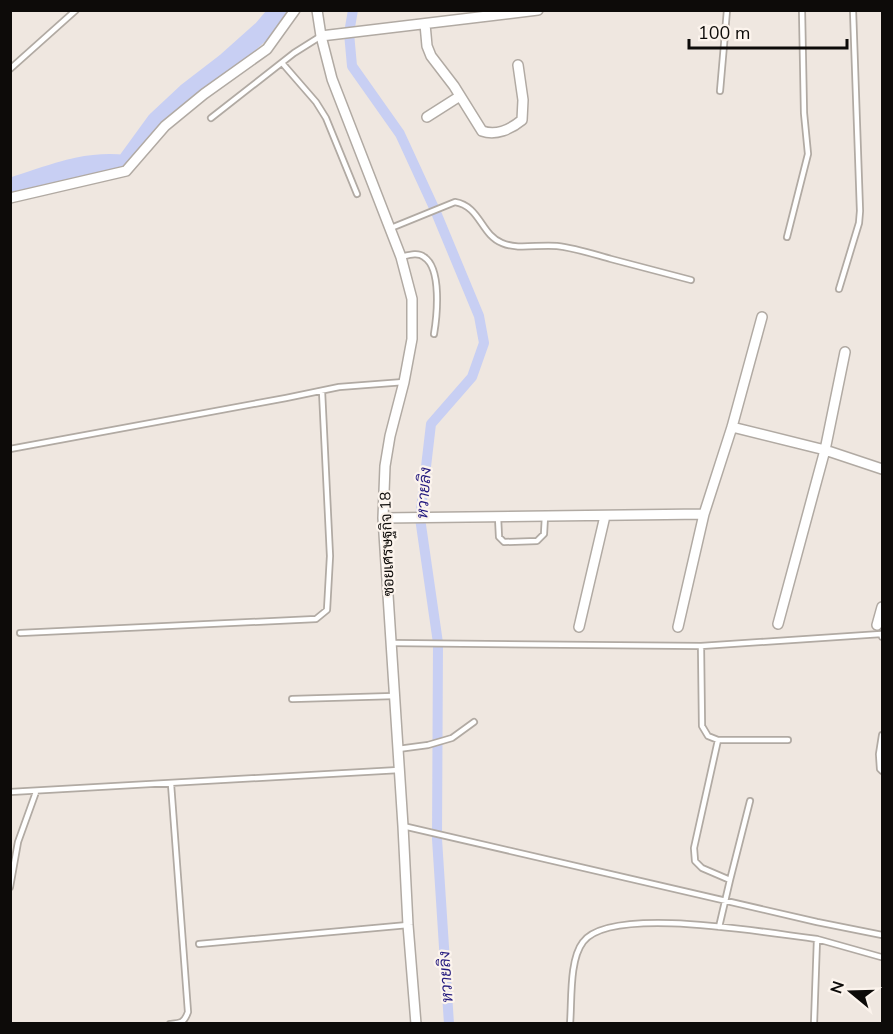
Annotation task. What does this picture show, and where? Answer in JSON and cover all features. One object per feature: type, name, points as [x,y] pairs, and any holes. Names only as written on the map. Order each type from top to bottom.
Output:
[{"type":"street","points":[[10,198],[126,171],[165,126],[204,94],[267,49],[295,10]]},
{"type":"street","name":"ซอยเศรษฐกิจ 18","points":[[317,10],[332,79],[402,256],[412,299],[411,339],[387,456],[383,518],[416,1023]]},
{"type":"street","points":[[321,36],[538,10]]},
{"type":"street","points":[[425,24],[427,46],[431,56],[482,131],[495,133],[512,127],[522,120],[524,112],[518,65]]},
{"type":"street","points":[[427,117],[460,96]]},
{"type":"street","points":[[678,627],[704,514],[732,427],[762,317]]},
{"type":"street","points":[[778,624],[825,450],[845,352]]},
{"type":"street","points":[[732,427],[825,450],[882,469]]},
{"type":"street","points":[[383,518],[704,514]]},
{"type":"street","points":[[579,627],[605,516]]},
{"type":"street","points":[[877,625],[882,607]]},
{"type":"lane","points":[[10,69],[76,10]]},
{"type":"lane","points":[[720,91],[727,10]]},
{"type":"lane","points":[[787,237],[808,154],[804,113],[802,10]]},
{"type":"lane","points":[[839,289],[859,223],[860,211],[853,10]]},
{"type":"lane","points":[[211,118],[283,64],[294,53],[321,36]]},
{"type":"lane","points":[[283,64],[316,102],[326,118],[357,194]]},
{"type":"lane","points":[[391,228],[455,202],[464,204],[476,214],[491,236],[500,243],[557,246],[578,250],[691,280]]},
{"type":"lane","points":[[402,256],[417,254],[427,258],[433,271],[438,309],[434,334]]},
{"type":"lane","points":[[10,449],[339,387],[404,381]]},
{"type":"lane","points":[[20,633],[316,619],[327,610],[330,556],[322,391]]},
{"type":"lane","points":[[498,517],[499,537],[504,542],[537,541],[544,534],[545,516]]},
{"type":"lane","points":[[392,643],[700,646],[881,634],[882,637]]},
{"type":"lane","points":[[700,646],[702,726],[708,736],[718,740],[788,740]]},
{"type":"lane","points":[[292,699],[394,696]]},
{"type":"lane","points":[[398,749],[428,745],[452,738],[474,722]]},
{"type":"lane","points":[[882,735],[879,754],[882,771]]},
{"type":"lane","points":[[718,740],[694,848],[695,861],[702,868],[730,880]]},
{"type":"lane","points":[[10,792],[399,770]]},
{"type":"lane","points":[[170,1023],[181,1023],[188,1012],[171,784]]},
{"type":"lane","points":[[10,887],[18,842],[36,792]]},
{"type":"lane","points":[[719,927],[750,801]]},
{"type":"lane","points":[[403,826],[724,901],[882,935]]},
{"type":"lane","points":[[570,1023],[575,960],[582,942],[594,932],[626,924],[658,922],[817,939],[881,957]]},
{"type":"lane","points":[[199,944],[408,925]]},
{"type":"lane","points":[[814,1023],[817,939]]},
{"type":"waterway","points":[[10,188],[81,167],[125,165],[157,121],[263,30],[280,10]]},
{"type":"waterway","name":"หวายลิง","points":[[353,10],[349,33],[352,66],[400,134],[435,210],[479,316],[484,343],[472,377],[431,424],[420,518],[438,643],[437,839],[449,1024]]}]
